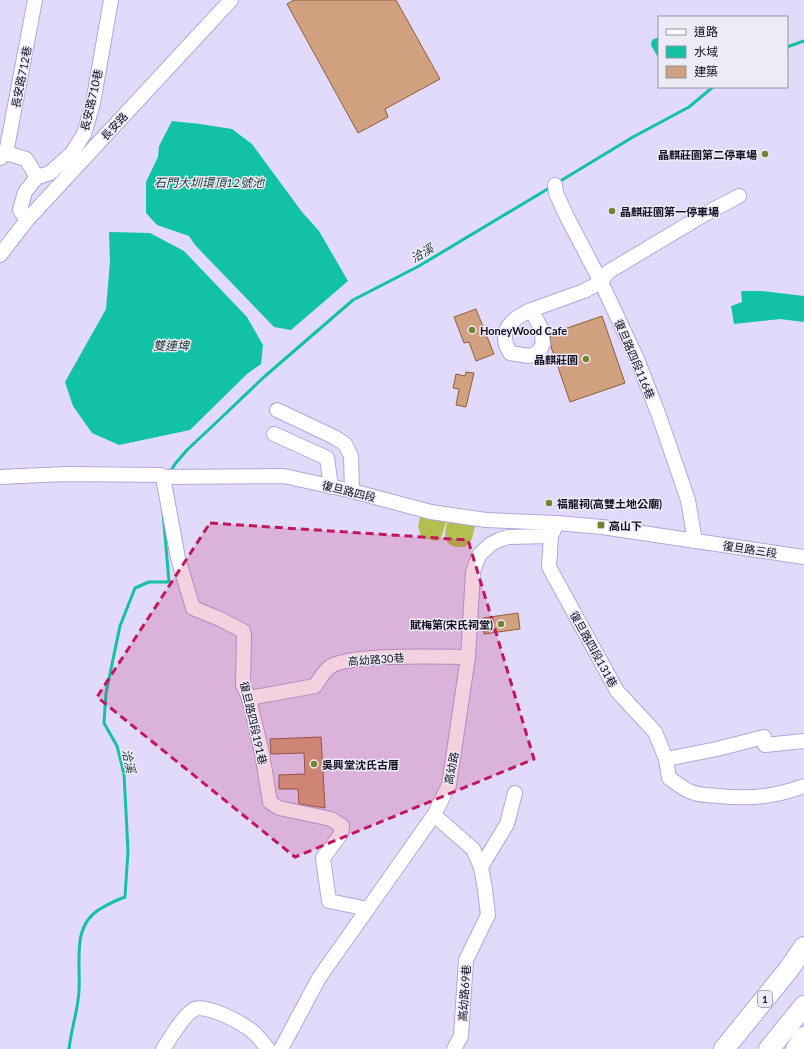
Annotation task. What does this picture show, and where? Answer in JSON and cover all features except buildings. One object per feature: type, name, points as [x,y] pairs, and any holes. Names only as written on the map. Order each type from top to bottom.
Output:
[{"type":"highway","name":"1","points":[[724,1049],[789,969],[804,947]]},
{"type":"highway","points":[[769,1049],[804,1006]]},
{"type":"highway","points":[[796,1049],[804,1038]]},
{"type":"street","name":"長安路712巷","points":[[3,156],[35,0]]},
{"type":"street","name":"長安路710巷","points":[[27,220],[20,210],[25,192],[37,177],[50,173],[72,153],[84,134],[93,103],[111,0]]},
{"type":"street","name":"長安路","points":[[0,255],[27,220],[231,0]]},
{"type":"street","points":[[3,156],[26,160],[37,177]]},
{"type":"street","name":"復旦路四段116巷","points":[[555,185],[556,192],[566,215],[601,282],[637,360],[658,413],[688,500],[695,541]]},
{"type":"street","points":[[531,310],[584,291],[601,282],[608,272],[705,214],[739,196]]},
{"type":"street","points":[[277,410],[334,437],[345,444],[351,456],[352,491]]},
{"type":"street","points":[[274,434],[327,458],[331,487]]},
{"type":"street","name":"復旦路四段","points":[[0,477],[65,474],[284,476],[352,491],[431,512],[486,520],[557,523],[629,530],[695,541]]},
{"type":"street","name":"復旦路四段191巷","points":[[162,476],[178,558],[193,608],[243,631],[243,685],[249,698],[262,753],[270,802],[279,808],[331,819],[342,826],[341,834],[323,858],[330,901],[368,909]]},
{"type":"street","points":[[551,536],[557,523]]},
{"type":"street","name":"高幼路","points":[[281,1049],[319,978],[434,815],[449,786],[468,657],[473,572],[480,554],[491,544],[508,537],[551,536]]},
{"type":"street","name":"復旦路四段131巷","points":[[551,536],[549,567],[617,691],[655,732],[666,759],[668,778],[689,791],[702,796],[740,798],[765,797],[804,786]]},
{"type":"street","name":"復旦路三段","points":[[695,541],[804,557]]},
{"type":"street","name":"高幼路30巷","points":[[249,698],[315,686],[329,667],[337,663],[350,660],[407,657],[468,657]]},
{"type":"street","points":[[666,759],[765,741],[804,741]]},
{"type":"street","points":[[481,867],[507,824],[515,794]]},
{"type":"street","name":"高幼路69巷","points":[[434,815],[473,849],[481,867],[486,889],[488,915],[466,960],[461,1036],[454,1049]]},
{"type":"street","points":[[163,1049],[194,1008],[204,1008],[223,1014],[252,1030],[268,1049]]},
{"type":"highlighted area","points":[[210,523],[468,540],[534,759],[295,857],[97,697]]},
{"type":"shaded area","points":[[420,516],[446,522],[441,538],[437,541],[421,536],[418,527]]},
{"type":"shaded area","points":[[447,522],[475,526],[472,539],[465,547],[453,546],[447,542],[445,534]]},
{"type":"water","points":[[658,37],[658,57],[651,45],[652,40]]},
{"type":"water","name":"石門大圳環頂12號池","points":[[172,121],[232,129],[252,144],[302,212],[319,231],[348,281],[291,330],[274,327],[195,245],[189,236],[157,225],[146,213],[146,182],[158,157],[159,146]]},
{"type":"water","name":"雙連埤","points":[[109,232],[150,233],[184,251],[247,317],[263,345],[261,364],[247,374],[190,430],[119,445],[92,433],[73,406],[65,382],[106,309],[110,261]]},
{"type":"water","points":[[741,291],[762,291],[804,296],[804,322],[780,319],[734,324],[731,306],[742,302]]},
{"type":"waterway","name":"洽溪","points":[[788,47],[804,41]]},
{"type":"waterway","name":"洽溪","points":[[557,183],[633,137],[689,107],[712,88]]},
{"type":"waterway","name":"洽溪","points":[[170,472],[187,450],[264,377],[353,300],[419,266],[551,187]]},
{"type":"waterway","name":"洽溪","points":[[69,1049],[78,998],[79,946],[81,935],[91,916],[112,902],[125,897],[128,851],[124,774],[117,746],[104,723],[106,693],[120,626],[135,588],[149,582],[169,582],[163,512]]},
{"type":"place","name":"晶麒莊園第二停車場","points":[[765,154]]},
{"type":"place","name":"晶麒莊園第一停車場","points":[[612,211]]},
{"type":"place","name":"HoneyWood Cafe","points":[[472,330]]},
{"type":"place","name":"晶麒莊園","points":[[586,359]]},
{"type":"place","name":"福龍祠(高雙土地公廟)","points":[[549,503]]},
{"type":"place","name":"高山下","points":[[601,525]]},
{"type":"place","name":"賦梅第(宋氏祠堂)","points":[[501,624]]},
{"type":"place","name":"吳興堂沈氏古厝","points":[[314,764]]}]
